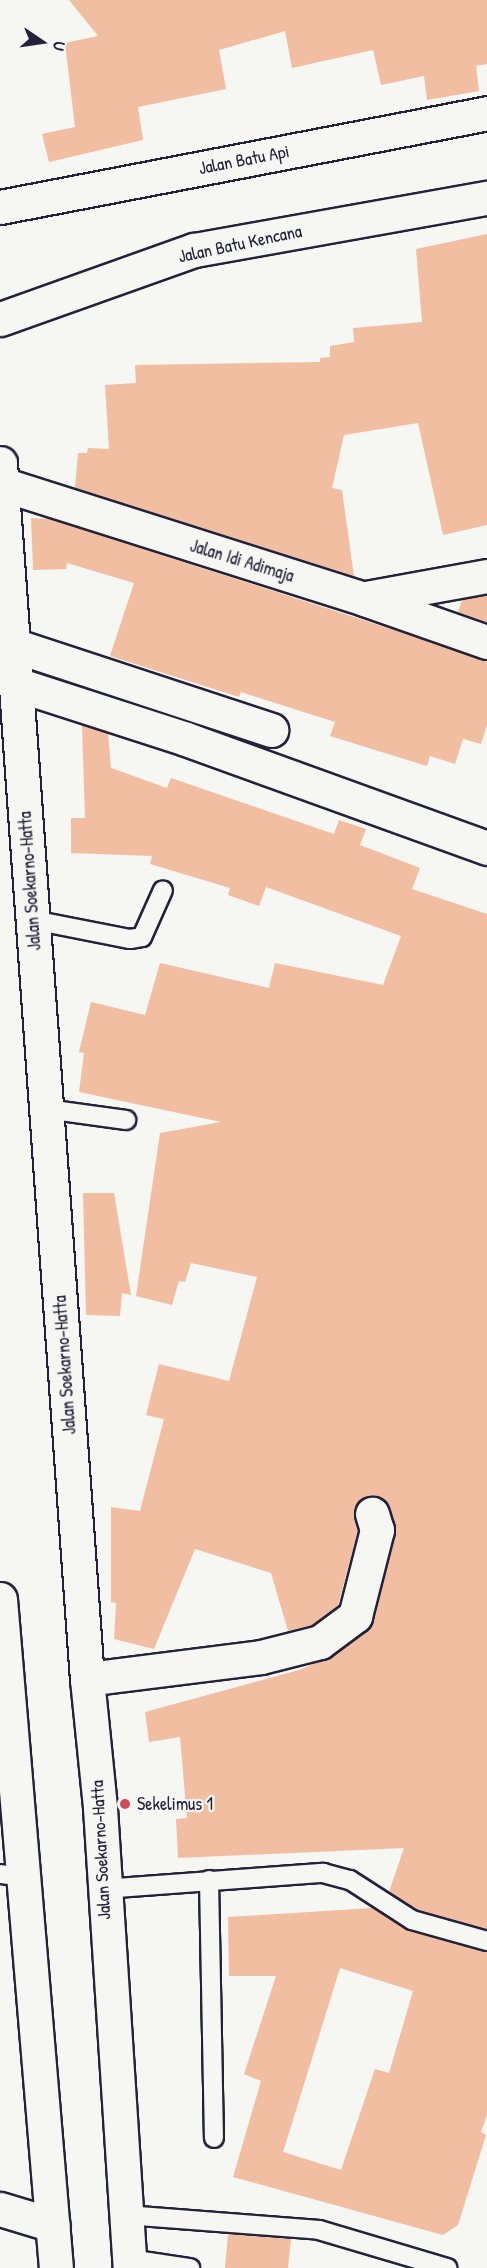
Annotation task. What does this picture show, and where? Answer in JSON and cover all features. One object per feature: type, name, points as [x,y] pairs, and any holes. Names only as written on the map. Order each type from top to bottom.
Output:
[{"type":"main road","name":"Jalan Batu Api","points":[[0,207],[487,113]]},
{"type":"main road","name":"Jalan Batu Kencana","points":[[0,319],[194,250],[487,198]]},
{"type":"main road","name":"Jalan Idi Adimaja","points":[[1,473],[364,599],[487,576]]},
{"type":"main road","name":"Jalan Soekarno-Hatta","points":[[1,473],[87,1679],[100,1808],[103,1889],[130,2263]]},
{"type":"main road","points":[[364,599],[487,642]]},
{"type":"main road","points":[[13,645],[271,730]]},
{"type":"main road","points":[[16,684],[186,739],[487,848]]},
{"type":"main road","points":[[87,1679],[261,1657],[320,1642],[355,1616],[376,1530],[372,1514]]},
{"type":"main road","points":[[0,1599],[12,1876],[53,2225],[56,2268]]},
{"type":"main road","points":[[0,2209],[53,2225]]},
{"type":"lane","points":[[33,920],[130,939],[142,937],[163,890]]},
{"type":"lane","points":[[46,1109],[126,1120]]},
{"type":"lane","points":[[103,1889],[323,1873],[350,1880],[412,1920],[487,1941]]},
{"type":"lane","points":[[208,1880],[214,2138]]},
{"type":"lane","points":[[126,2215],[319,2230],[447,2268]]},
{"type":"lane","points":[[130,2263],[190,2268]]},
{"type":"building","points":[[69,0],[487,0],[487,64],[476,66],[479,91],[427,100],[424,76],[381,85],[373,50],[292,68],[285,31],[219,50],[226,89],[138,107],[143,140],[49,162],[42,134],[75,127],[65,43],[98,36]]},
{"type":"building","points":[[487,234],[487,525],[443,535],[418,423],[344,435],[332,488],[342,490],[354,576],[75,488],[78,453],[87,453],[88,448],[109,449],[105,385],[136,383],[135,365],[320,362],[320,358],[330,357],[330,346],[354,342],[353,328],[422,322],[416,249]]},
{"type":"building","points":[[31,518],[50,519],[487,660],[487,725],[481,744],[463,739],[455,764],[430,756],[427,766],[330,736],[335,722],[241,692],[239,697],[110,656],[134,583],[67,563],[66,569],[33,570]]},
{"type":"building","points":[[487,595],[487,622],[458,612],[462,600]]},
{"type":"building","points":[[82,725],[108,733],[111,768],[167,788],[171,778],[334,834],[339,820],[366,829],[360,845],[420,868],[412,889],[487,914],[487,1929],[417,1910],[389,1892],[404,1848],[178,1858],[176,1819],[187,1818],[180,1737],[149,1742],[145,1712],[299,1670],[331,1657],[366,1631],[373,1621],[395,1525],[384,1500],[367,1496],[358,1502],[354,1510],[358,1531],[338,1605],[312,1625],[288,1631],[271,1573],[195,1549],[154,1649],[114,1639],[116,1603],[111,1602],[111,1507],[140,1511],[164,1419],[146,1415],[159,1364],[229,1381],[257,1277],[191,1263],[185,1282],[179,1281],[172,1305],[136,1296],[160,1133],[221,1122],[79,1092],[84,1053],[79,1052],[91,1002],[145,1015],[160,963],[269,988],[275,963],[383,985],[401,936],[266,887],[259,906],[228,895],[230,888],[150,864],[152,856],[71,853],[71,818],[85,818]]},
{"type":"building","points":[[83,1193],[114,1193],[131,1295],[122,1293],[120,1316],[86,1315]]},
{"type":"building","points":[[372,1908],[409,1931],[487,1952],[487,2115],[481,2132],[486,2135],[458,2225],[443,2235],[233,2177],[261,2081],[244,2074],[276,1976],[229,1976],[228,1917]],"holes":[[[340,1968],[413,1991],[389,2073],[375,2069],[341,2170],[283,2152]]]},
{"type":"building","points":[[228,2234],[291,2239],[288,2268],[225,2268]]},
{"type":"place","name":"Sekelimus 1","points":[[125,1804]]}]
